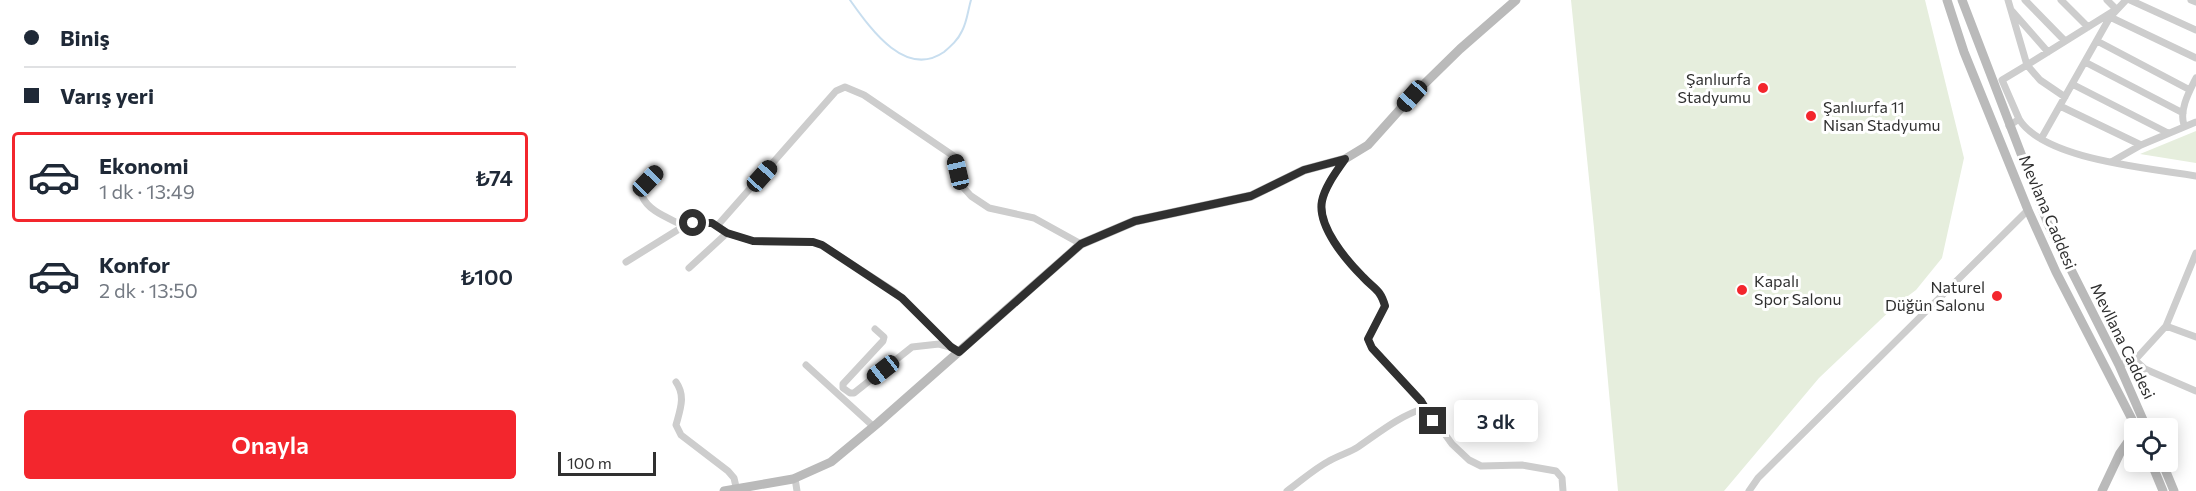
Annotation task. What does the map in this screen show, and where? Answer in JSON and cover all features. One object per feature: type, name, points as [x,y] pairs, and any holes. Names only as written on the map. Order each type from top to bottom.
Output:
[{"type":"main road","points":[[724,491],[795,478],[831,462],[874,427],[955,350],[1081,244],[1135,221],[1251,196],[1304,170],[1345,159],[1368,145],[1419,89],[1516,0]]},
{"type":"main road","name":"Mevlana Caddesi","points":[[1947,0],[1964,52],[2028,210],[2056,272],[2129,418]]},
{"type":"main road","name":"Mevllana Caddesi","points":[[1962,0],[2048,224],[2119,365],[2142,418]]},
{"type":"main road","points":[[2102,491],[2124,449]]},
{"type":"main road","points":[[2155,472],[2163,491]]},
{"type":"main road","points":[[2166,472],[2174,491]]},
{"type":"street","points":[[2008,0],[2026,66],[2040,80],[2065,97]]},
{"type":"street","points":[[2025,0],[2065,41]]},
{"type":"street","points":[[2061,0],[2088,27]]},
{"type":"street","points":[[2107,0],[2114,12],[2196,58]]},
{"type":"street","points":[[2041,139],[2114,12],[2126,0]]},
{"type":"street","points":[[2130,0],[2196,30]]},
{"type":"street","points":[[2191,0],[2196,2]]},
{"type":"street","points":[[2010,10],[2048,52]]},
{"type":"street","points":[[2114,12],[2002,80],[2019,119],[2041,139],[2072,153],[2196,176]]},
{"type":"street","points":[[2097,41],[2190,90]]},
{"type":"street","points":[[2085,62],[2183,113]]},
{"type":"street","points":[[2184,125],[2183,113],[2196,78]]},
{"type":"street","points":[[2072,84],[2168,133]]},
{"type":"street","points":[[717,226],[836,91],[845,87],[864,95],[955,157],[961,185],[971,196],[988,208],[1034,218],[1081,244]]},
{"type":"street","points":[[2060,106],[2141,145]]},
{"type":"street","points":[[2009,126],[2019,119]]},
{"type":"street","points":[[2113,161],[2141,145],[2184,125],[2196,122]]},
{"type":"street","points":[[1345,159],[1330,182],[1322,201],[1323,221],[1352,266],[1381,293],[1385,306],[1368,339],[1372,348],[1425,408],[1452,444],[1469,460],[1481,466],[1522,465],[1556,471],[1562,478],[1563,491]]},
{"type":"street","points":[[656,172],[648,181],[642,196],[645,204],[684,226]]},
{"type":"street","points":[[1749,491],[1758,478],[2028,210]]},
{"type":"street","points":[[627,262],[684,226],[693,223],[712,223],[727,233],[753,241],[813,242],[822,245],[902,298],[955,350]]},
{"type":"street","points":[[689,268],[727,233]]},
{"type":"street","points":[[2119,365],[2135,360],[2166,326],[2196,253]]},
{"type":"street","points":[[2166,326],[2196,337]]},
{"type":"street","points":[[875,329],[884,337],[883,341],[843,384],[843,388],[850,393],[854,393],[912,347],[939,344],[955,350]]},
{"type":"street","points":[[2135,360],[2145,369],[2196,391]]},
{"type":"street","points":[[806,365],[874,427]]},
{"type":"street","points":[[676,382],[681,389],[682,403],[676,425],[681,435],[729,471],[734,478],[736,490]]},
{"type":"street","points":[[1287,491],[1343,452],[1356,449],[1393,422],[1425,408]]},
{"type":"street","points":[[795,478],[797,491]]},
{"type":"green space","points":[[1571,0],[1925,0],[1964,158],[1942,258],[1916,290],[1896,305],[1819,378],[1724,491],[1618,491]]},
{"type":"green space","points":[[2196,131],[2196,163],[2140,154]]},
{"type":"waterway","points":[[850,0],[878,36],[890,47],[902,55],[916,59],[930,59],[944,52],[954,43],[964,27],[971,0]]},
{"type":"place","name":"Şanlıurfa Stadyumu","points":[[1763,88]]},
{"type":"place","name":"Şanlıurfa 11 Nisan Stadyumu","points":[[1811,116]]},
{"type":"place","name":"Kapalı Spor Salonu","points":[[1742,290]]},
{"type":"place","name":"Naturel Düğün Salonu","points":[[1997,296]]},
{"type":"route","points":[[693,223],[712,223],[727,233],[753,241],[813,242],[822,245],[895,292],[951,347],[959,352],[1081,244],[1135,221],[1251,196],[1304,170],[1345,159],[1330,182],[1322,201],[1323,221],[1352,266],[1381,293],[1385,306],[1368,339],[1372,348],[1421,401],[1433,421]]}]
